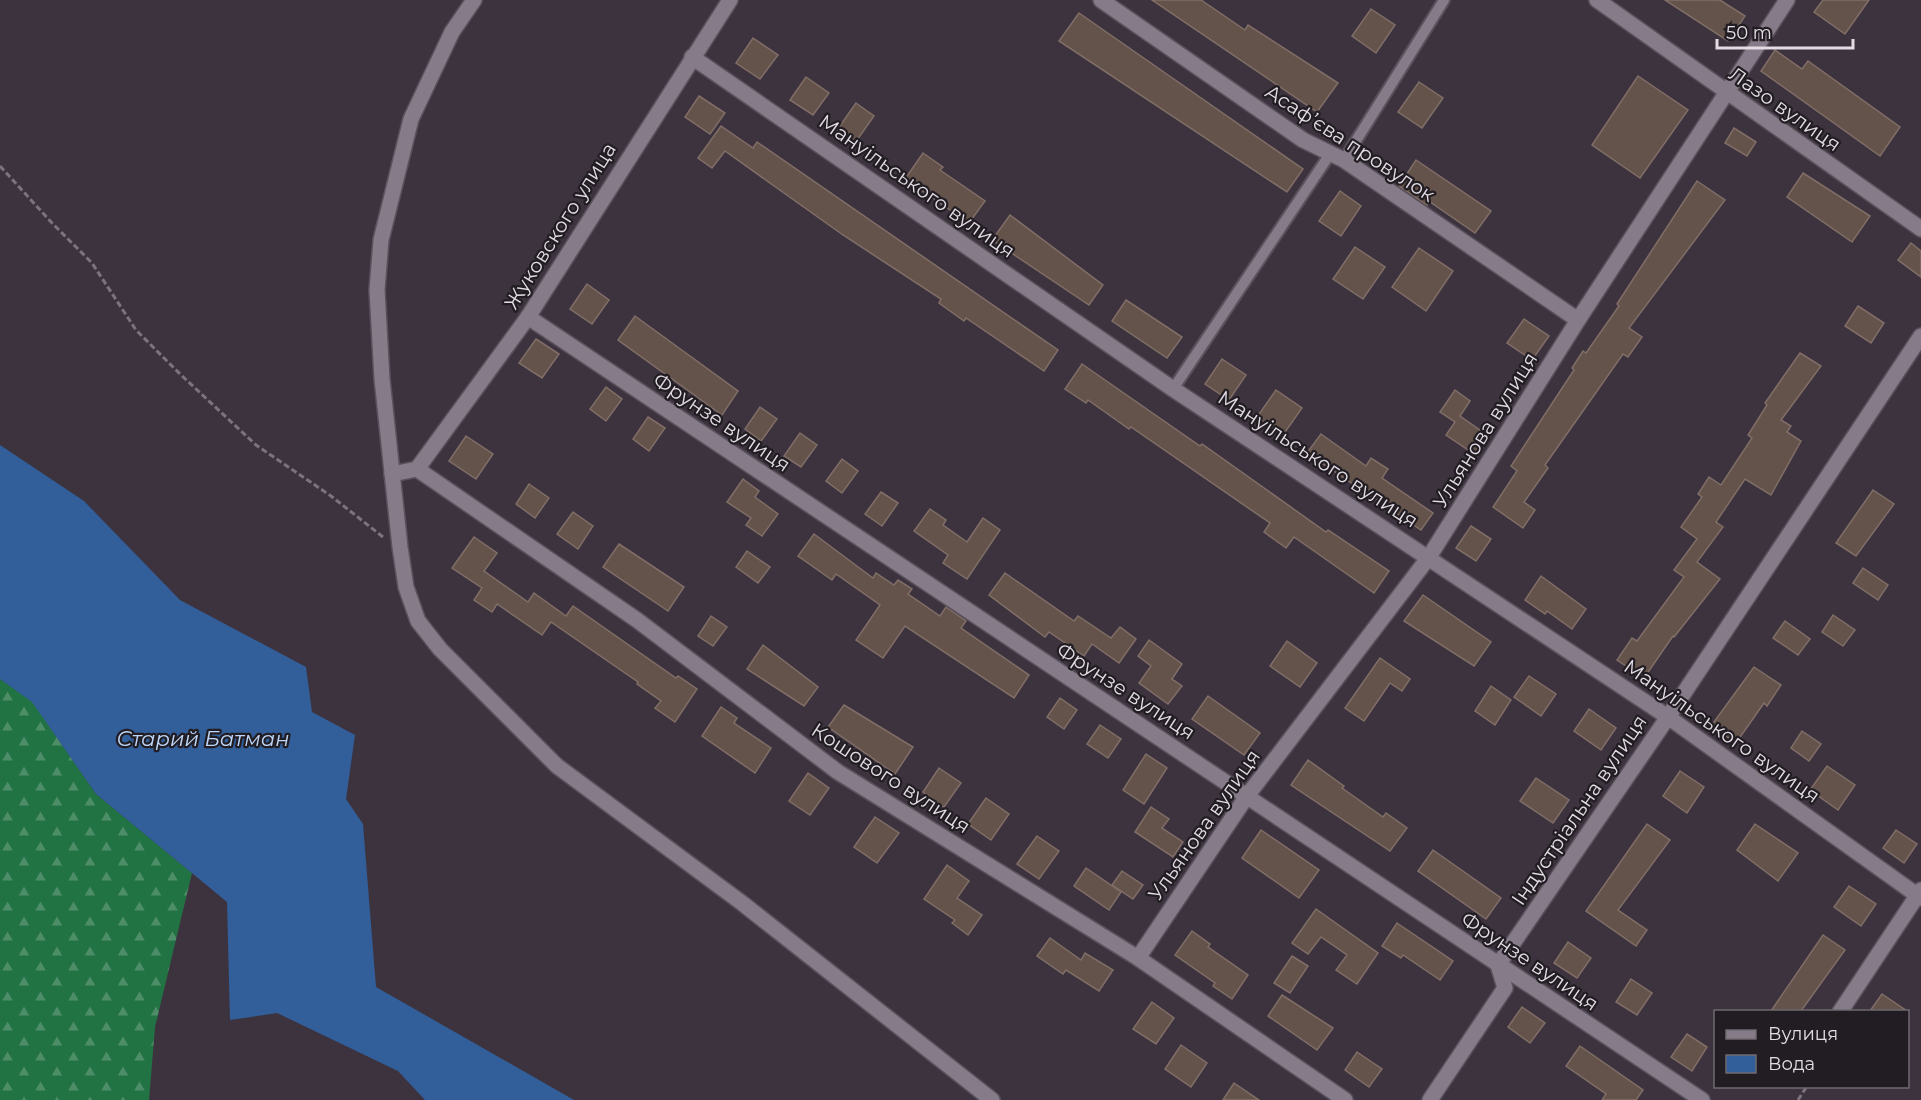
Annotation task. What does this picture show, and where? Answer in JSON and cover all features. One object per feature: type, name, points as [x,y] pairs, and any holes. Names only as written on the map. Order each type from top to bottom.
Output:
[{"type":"street","points":[[474,0],[452,32],[411,119],[381,240],[377,290],[379,334],[392,474],[406,587],[418,621],[440,649],[557,766],[742,903],[993,1100]]},
{"type":"street","name":"Жуковского улица","points":[[417,469],[528,316],[730,0]]},
{"type":"street","name":"Асаф’єва провулок","points":[[1101,0],[1303,140],[1337,157],[1578,320]]},
{"type":"street","name":"Лазо вулиця","points":[[1597,0],[1725,93],[1921,229]]},
{"type":"street","name":"Ульянова вулиця","points":[[1138,958],[1247,796],[1429,557],[1578,320],[1787,0]]},
{"type":"street","name":"Мануільського вулиця","points":[[692,57],[1173,389],[1668,717],[1920,894]]},
{"type":"street","name":"Фрунзе вулиця","points":[[528,316],[1033,656],[1702,1100]]},
{"type":"street","name":"Індустріальна вулиця","points":[[1498,965],[1668,717],[1921,336]]},
{"type":"street","points":[[392,474],[417,469]]},
{"type":"street","name":"Кошового вулиця","points":[[417,469],[637,620],[838,772],[1138,958],[1345,1100]]},
{"type":"street","points":[[1841,1010],[1920,894]]},
{"type":"street","points":[[1430,1100],[1505,988],[1498,965]]},
{"type":"lane","points":[[1173,389],[1337,157],[1444,0]]},
{"type":"path","points":[[0,166],[51,224],[92,263],[136,330],[180,374],[256,445],[331,496],[373,531],[400,547]]},
{"type":"green space","points":[[0,679],[32,701],[96,794],[192,873],[155,1027],[149,1100],[0,1100]]},
{"type":"water","name":"Старий Батман","points":[[0,445],[84,501],[180,600],[306,667],[312,712],[355,735],[346,799],[363,824],[376,987],[574,1100],[425,1100],[398,1071],[277,1013],[230,1020],[227,902],[96,794],[32,702],[0,679]]},
{"type":"building","points":[[1152,0],[1201,0],[1245,30],[1248,25],[1338,83],[1317,112]]},
{"type":"building","points":[[1665,0],[1720,0],[1745,16],[1728,41]]},
{"type":"building","points":[[1823,0],[1869,0],[1845,34],[1814,12]]},
{"type":"building","points":[[1371,9],[1395,25],[1376,53],[1352,36]]},
{"type":"building","points":[[1079,13],[1303,169],[1287,192],[1059,41]]},
{"type":"building","points":[[753,38],[778,55],[760,79],[736,63]]},
{"type":"building","points":[[1775,50],[1802,69],[1808,61],[1900,127],[1880,156],[1761,71]]},
{"type":"building","points":[[1638,76],[1688,110],[1640,178],[1592,145]]},
{"type":"building","points":[[806,77],[829,93],[813,115],[790,100]]},
{"type":"building","points":[[1419,82],[1443,98],[1422,128],[1398,112]]},
{"type":"building","points":[[699,96],[725,113],[710,134],[685,117]]},
{"type":"building","points":[[856,103],[874,116],[855,143],[837,130]]},
{"type":"building","points":[[721,126],[753,148],[757,142],[1058,350],[1044,371],[966,318],[964,321],[939,303],[941,299],[843,235],[725,151],[712,168],[698,158]]},
{"type":"building","points":[[1734,128],[1756,142],[1747,156],[1725,143]]},
{"type":"building","points":[[923,153],[943,167],[940,170],[985,201],[969,223],[905,179]]},
{"type":"building","points":[[1416,160],[1491,211],[1475,233],[1430,202],[1427,205],[1399,186]]},
{"type":"building","points":[[1803,173],[1870,216],[1852,242],[1787,197]]},
{"type":"building","points":[[1697,181],[1725,200],[1629,328],[1642,337],[1628,357],[1623,354],[1545,465],[1548,468],[1524,502],[1535,510],[1523,528],[1493,507],[1517,471],[1511,466],[1574,370],[1572,368],[1583,351],[1586,353],[1619,306],[1617,304]]},
{"type":"building","points":[[1340,191],[1361,206],[1341,236],[1319,221]]},
{"type":"building","points":[[1010,215],[1103,285],[1089,305],[992,240]]},
{"type":"building","points":[[1911,243],[1921,251],[1921,277],[1898,260]]},
{"type":"building","points":[[1355,247],[1385,267],[1363,299],[1333,279]]},
{"type":"building","points":[[1419,248],[1453,271],[1426,311],[1392,287]]},
{"type":"building","points":[[587,284],[609,300],[592,324],[570,309]]},
{"type":"building","points":[[1126,300],[1182,337],[1167,358],[1112,321]]},
{"type":"building","points":[[1858,306],[1884,323],[1871,343],[1845,326]]},
{"type":"building","points":[[635,316],[738,391],[722,415],[618,340]]},
{"type":"building","points":[[1524,319],[1549,336],[1532,360],[1507,343]]},
{"type":"building","points":[[536,339],[559,354],[542,378],[519,363]]},
{"type":"building","points":[[1800,353],[1821,366],[1781,420],[1791,426],[1787,432],[1801,441],[1771,495],[1745,479],[1716,522],[1723,527],[1697,562],[1720,579],[1673,636],[1644,678],[1617,660],[1632,638],[1637,641],[1684,577],[1674,570],[1697,539],[1681,527],[1702,497],[1698,494],[1709,477],[1721,485],[1752,438],[1748,435],[1767,405],[1765,403]]},
{"type":"building","points":[[1222,359],[1246,375],[1229,400],[1205,384]]},
{"type":"building","points":[[1082,364],[1200,446],[1202,444],[1326,532],[1328,530],[1389,571],[1374,593],[1294,537],[1286,548],[1264,532],[1270,523],[1131,427],[1129,429],[1088,400],[1086,403],[1065,389]]},
{"type":"building","points":[[606,387],[622,399],[606,421],[590,409]]},
{"type":"building","points":[[1276,390],[1302,408],[1283,435],[1257,417]]},
{"type":"building","points":[[1455,390],[1470,401],[1460,416],[1487,435],[1474,454],[1446,435],[1455,422],[1440,412]]},
{"type":"building","points":[[760,407],[777,419],[761,441],[745,429]]},
{"type":"building","points":[[648,417],[665,428],[649,451],[633,439]]},
{"type":"building","points":[[800,433],[817,445],[801,467],[784,456]]},
{"type":"building","points":[[1321,434],[1366,466],[1371,458],[1388,469],[1382,478],[1433,513],[1421,530],[1307,453]]},
{"type":"building","points":[[466,436],[493,454],[476,479],[449,461]]},
{"type":"building","points":[[842,459],[858,471],[842,493],[826,481]]},
{"type":"building","points":[[743,479],[759,491],[755,497],[778,514],[762,536],[746,525],[751,518],[727,502]]},
{"type":"building","points":[[529,484],[549,498],[535,518],[516,504]]},
{"type":"building","points":[[1873,490],[1894,504],[1856,556],[1836,543]]},
{"type":"building","points":[[881,492],[898,503],[882,526],[865,514]]},
{"type":"building","points":[[930,509],[946,520],[943,525],[967,542],[983,518],[1000,530],[967,579],[943,563],[948,555],[914,531]]},
{"type":"building","points":[[573,512],[593,526],[578,549],[557,534]]},
{"type":"building","points":[[1471,526],[1491,539],[1476,561],[1456,548]]},
{"type":"building","points":[[814,534],[873,578],[876,573],[894,585],[898,580],[912,589],[908,594],[940,616],[946,607],[966,621],[961,628],[1029,675],[1014,698],[905,626],[883,658],[856,640],[880,605],[836,574],[832,580],[798,556]]},
{"type":"building","points":[[474,537],[497,553],[484,571],[528,602],[534,593],[566,616],[573,606],[676,678],[678,676],[697,689],[675,722],[655,708],[661,701],[637,684],[638,682],[551,622],[542,635],[497,604],[492,612],[474,600],[482,588],[452,568]]},
{"type":"building","points":[[619,544],[684,587],[668,611],[603,567]]},
{"type":"building","points":[[747,551],[770,567],[758,583],[736,567]]},
{"type":"building","points":[[1863,568],[1888,585],[1878,600],[1853,583]]},
{"type":"building","points":[[1005,573],[1074,621],[1078,616],[1111,638],[1120,627],[1136,639],[1119,663],[1092,644],[1084,656],[1049,632],[1045,637],[989,595]]},
{"type":"building","points":[[1541,576],[1586,609],[1572,629],[1547,611],[1545,614],[1525,600]]},
{"type":"building","points":[[1423,595],[1491,642],[1474,666],[1404,621]]},
{"type":"building","points":[[1833,615],[1855,630],[1843,646],[1822,632]]},
{"type":"building","points":[[711,616],[727,627],[713,646],[698,636]]},
{"type":"building","points":[[1785,621],[1810,639],[1798,655],[1773,638]]},
{"type":"building","points":[[1149,640],[1182,664],[1172,679],[1182,686],[1168,704],[1139,683],[1151,666],[1138,656]]},
{"type":"building","points":[[1287,641],[1317,663],[1300,687],[1270,666]]},
{"type":"building","points":[[763,645],[818,687],[804,706],[747,669]]},
{"type":"building","points":[[1380,658],[1410,679],[1402,691],[1390,683],[1364,721],[1345,708]]},
{"type":"building","points":[[1754,667],[1781,685],[1767,706],[1764,703],[1736,743],[1711,726]]},
{"type":"building","points":[[1529,676],[1556,694],[1541,716],[1514,697]]},
{"type":"building","points":[[1491,686],[1511,700],[1495,725],[1475,711]]},
{"type":"building","points":[[1208,696],[1260,733],[1244,755],[1192,719]]},
{"type":"building","points":[[1060,698],[1077,710],[1064,729],[1047,717]]},
{"type":"building","points":[[844,705],[913,747],[895,774],[828,727]]},
{"type":"building","points":[[721,707],[737,718],[734,723],[771,748],[755,773],[702,736]]},
{"type":"building","points":[[1589,709],[1616,728],[1601,750],[1574,731]]},
{"type":"building","points":[[1100,725],[1121,739],[1108,758],[1087,744]]},
{"type":"building","points":[[1802,731],[1821,744],[1809,761],[1791,748]]},
{"type":"building","points":[[1146,754],[1167,768],[1144,804],[1123,790]]},
{"type":"building","points":[[1308,760],[1383,817],[1386,813],[1407,828],[1390,851],[1291,785]]},
{"type":"building","points":[[1827,766],[1855,785],[1838,810],[1810,790]]},
{"type":"building","points":[[939,768],[961,783],[944,807],[923,792]]},
{"type":"building","points":[[1680,771],[1704,787],[1687,813],[1663,796]]},
{"type":"building","points":[[808,773],[829,788],[810,815],[789,801]]},
{"type":"building","points":[[1536,778],[1569,800],[1553,823],[1520,801]]},
{"type":"building","points":[[986,798],[1009,814],[991,840],[968,824]]},
{"type":"building","points":[[1151,807],[1169,819],[1162,828],[1183,842],[1173,857],[1135,832]]},
{"type":"building","points":[[875,817],[899,833],[877,863],[854,847]]},
{"type":"building","points":[[1647,824],[1670,840],[1618,910],[1647,930],[1636,946],[1586,911]]},
{"type":"building","points":[[1755,824],[1798,853],[1778,881],[1737,850]]},
{"type":"building","points":[[1261,830],[1319,870],[1299,898],[1242,858]]},
{"type":"building","points":[[1896,830],[1917,844],[1904,863],[1883,848]]},
{"type":"building","points":[[1037,836],[1059,851],[1039,879],[1017,864]]},
{"type":"building","points":[[1433,850],[1501,898],[1486,919],[1418,871]]},
{"type":"building","points":[[947,865],[969,881],[957,898],[982,915],[968,935],[952,923],[955,920],[924,899]]},
{"type":"building","points":[[1086,868],[1121,892],[1109,910],[1074,886]]},
{"type":"building","points":[[1122,871],[1143,885],[1133,899],[1112,885]]},
{"type":"building","points":[[1849,886],[1876,904],[1861,926],[1834,907]]},
{"type":"building","points":[[1316,909],[1378,953],[1357,984],[1336,970],[1347,955],[1321,937],[1308,954],[1292,943]]},
{"type":"building","points":[[1397,923],[1453,961],[1440,980],[1403,955],[1401,958],[1382,946]]},
{"type":"building","points":[[1192,931],[1210,944],[1208,947],[1248,975],[1232,999],[1213,986],[1215,983],[1175,955]]},
{"type":"building","points":[[1823,935],[1845,950],[1802,1010],[1772,1010]]},
{"type":"building","points":[[1050,938],[1081,960],[1085,953],[1113,970],[1099,991],[1066,970],[1063,974],[1037,956]]},
{"type":"building","points":[[1568,942],[1591,958],[1577,978],[1554,963]]},
{"type":"building","points":[[1292,956],[1308,966],[1290,993],[1274,983]]},
{"type":"building","points":[[1631,979],[1652,993],[1637,1015],[1616,1002]]},
{"type":"building","points":[[1882,994],[1906,1010],[1871,1010]]},
{"type":"building","points":[[1282,995],[1333,1028],[1317,1050],[1268,1016]]},
{"type":"building","points":[[1152,1002],[1174,1018],[1156,1044],[1133,1029]]},
{"type":"building","points":[[1522,1007],[1545,1023],[1530,1043],[1508,1027]]},
{"type":"building","points":[[1687,1034],[1707,1047],[1692,1071],[1671,1057]]},
{"type":"building","points":[[1181,1045],[1207,1063],[1191,1087],[1165,1069]]},
{"type":"building","points":[[1580,1046],[1643,1090],[1636,1100],[1602,1100],[1606,1094],[1566,1066]]},
{"type":"building","points":[[1357,1052],[1382,1069],[1369,1087],[1345,1070]]},
{"type":"building","points":[[1234,1083],[1259,1100],[1223,1100]]}]
